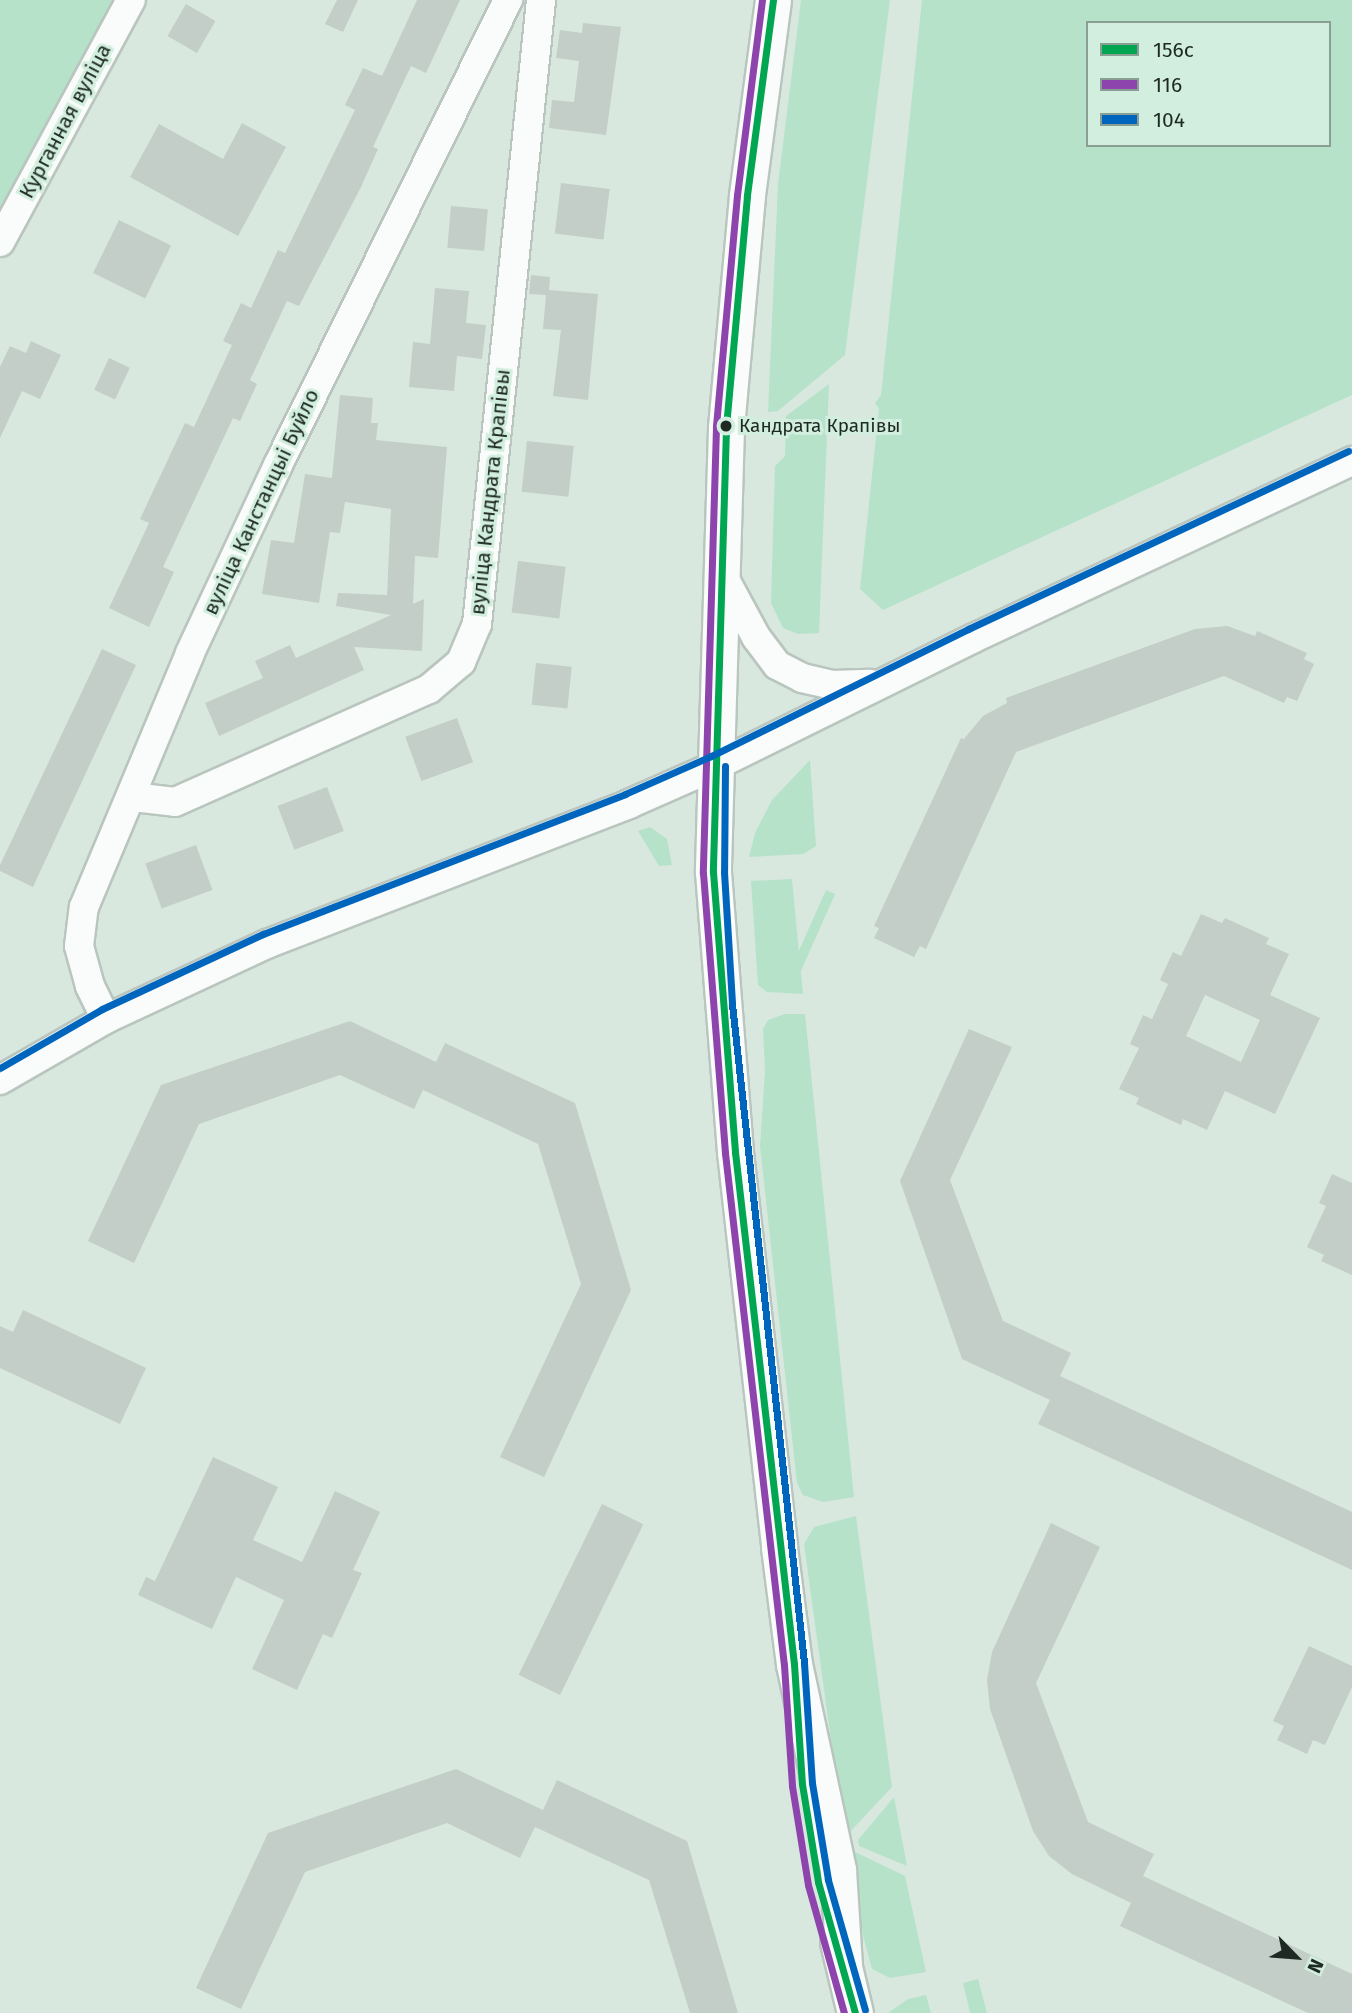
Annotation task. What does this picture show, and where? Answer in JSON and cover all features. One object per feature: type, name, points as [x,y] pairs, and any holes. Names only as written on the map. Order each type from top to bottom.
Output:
[{"type":"main road","points":[[773,0],[733,323],[721,573],[713,872],[722,1005],[794,1664],[806,1815],[818,1882],[844,1965],[855,2013]]},
{"type":"street","name":"Курганная вуліца","points":[[0,242],[131,0]]},
{"type":"street","name":"вуліца Канстанцыі Буйло","points":[[106,1019],[90,986],[79,946],[84,907],[134,797],[190,653],[278,465],[508,0]]},
{"type":"street","name":"вуліца Кандрата Крапівы","points":[[134,797],[174,802],[429,689],[461,662],[477,624],[541,0]]},
{"type":"street","points":[[0,1080],[106,1019],[267,944],[629,804],[715,766],[880,683],[1352,461]]},
{"type":"street","points":[[721,573],[756,637],[778,665],[802,678],[832,685],[880,683]]},
{"type":"green space","points":[[0,0],[116,0],[0,212]]},
{"type":"green space","points":[[801,0],[890,0],[845,355],[778,411],[768,412],[778,184]]},
{"type":"green space","points":[[922,0],[1352,0],[1352,395],[883,610],[860,589],[879,409],[875,403],[881,395]]},
{"type":"green space","points":[[829,384],[819,633],[798,634],[783,628],[771,603],[775,466],[785,456],[786,416]]},
{"type":"green space","points":[[810,760],[816,846],[803,854],[749,857],[755,833],[772,800]]},
{"type":"green space","points":[[650,827],[667,839],[672,865],[659,866],[638,831]]},
{"type":"green space","points":[[792,879],[803,994],[767,992],[758,985],[751,881]]},
{"type":"green space","points":[[826,890],[835,894],[796,982],[787,978]]},
{"type":"green space","points":[[785,1014],[805,1014],[854,1497],[823,1502],[803,1495],[797,1483],[760,1146],[765,1071],[763,1029],[768,1020]]},
{"type":"green space","points":[[856,1516],[892,1787],[846,1836],[828,1760],[833,1755],[804,1544],[814,1527]]},
{"type":"green space","points":[[894,1797],[907,1866],[859,1846],[858,1840]]},
{"type":"green space","points":[[849,1849],[905,1876],[926,1972],[890,1978],[872,1969],[854,1902]]},
{"type":"green space","points":[[978,1979],[987,2013],[970,2013],[963,1983]]},
{"type":"green space","points":[[926,1995],[931,2013],[888,2013],[908,1999]]},
{"type":"building","points":[[337,0],[358,0],[343,32],[325,24]]},
{"type":"building","points":[[417,0],[460,0],[426,73],[411,66],[373,147],[378,149],[361,187],[299,306],[287,301],[250,380],[257,384],[240,421],[233,418],[163,567],[174,572],[149,627],[109,608],[149,523],[140,519],[185,423],[194,427],[232,345],[223,341],[241,303],[251,308],[278,250],[285,253],[355,110],[345,105],[363,68],[382,76]]},
{"type":"building","points":[[186,4],[215,21],[197,53],[168,36]]},
{"type":"building","points":[[583,23],[621,27],[606,135],[549,128],[552,100],[574,102],[579,61],[556,58],[560,30],[582,33]]},
{"type":"building","points":[[242,123],[286,147],[238,236],[130,177],[159,124],[223,159]]},
{"type":"building","points":[[561,183],[610,189],[603,240],[555,234]]},
{"type":"building","points":[[451,206],[488,209],[484,251],[447,248]]},
{"type":"building","points":[[119,220],[171,245],[145,298],[93,273]]},
{"type":"building","points":[[531,275],[550,277],[549,290],[598,294],[588,400],[553,396],[561,330],[543,329],[546,295],[529,294]]},
{"type":"building","points":[[435,288],[469,291],[466,323],[486,325],[482,359],[457,356],[454,391],[409,387],[413,342],[430,344]]},
{"type":"building","points":[[31,341],[61,355],[40,399],[22,391],[0,438],[0,367],[10,346],[26,353]]},
{"type":"building","points":[[109,358],[130,368],[115,399],[94,390]]},
{"type":"building","points":[[340,395],[373,398],[371,423],[378,423],[376,440],[447,447],[438,558],[415,556],[413,604],[424,599],[422,651],[354,647],[364,670],[219,736],[205,703],[263,678],[255,661],[290,645],[296,658],[391,615],[336,606],[338,593],[387,595],[391,509],[345,502],[340,533],[330,532],[319,603],[262,594],[271,540],[294,543],[305,474],[332,478]]},
{"type":"building","points":[[527,441],[574,446],[568,497],[522,492]]},
{"type":"building","points":[[518,561],[566,567],[559,618],[512,613]]},
{"type":"building","points":[[1227,626],[1255,636],[1257,631],[1307,653],[1304,659],[1314,664],[1297,701],[1287,697],[1284,703],[1224,676],[1016,752],[926,949],[920,946],[914,957],[874,938],[879,928],[874,926],[961,738],[964,739],[983,716],[1007,703],[1006,698],[1195,629]]},
{"type":"building","points":[[102,649],[136,665],[33,887],[0,871],[0,865]]},
{"type":"building","points":[[536,663],[572,667],[567,709],[532,705]]},
{"type":"building","points":[[457,718],[473,762],[421,781],[405,737]]},
{"type":"building","points":[[327,787],[344,831],[294,850],[278,806]]},
{"type":"building","points":[[196,845],[212,890],[162,909],[145,863]]},
{"type":"building","points":[[1201,914],[1222,923],[1225,918],[1269,938],[1266,944],[1289,954],[1270,995],[1320,1018],[1275,1114],[1225,1091],[1207,1130],[1183,1119],[1181,1125],[1136,1104],[1139,1098],[1119,1089],[1139,1048],[1130,1044],[1143,1015],[1152,1019],[1168,984],[1160,980],[1173,952],[1181,956]],"holes":[[[1205,995],[1260,1020],[1241,1062],[1186,1036]]]},
{"type":"building","points":[[350,1021],[436,1062],[445,1043],[575,1103],[631,1290],[544,1477],[500,1457],[581,1284],[538,1144],[423,1090],[414,1109],[340,1075],[199,1124],[134,1263],[88,1241],[161,1085]]},
{"type":"building","points":[[969,1029],[1012,1047],[950,1180],[1003,1321],[1071,1353],[1060,1376],[1352,1512],[1352,1570],[1038,1424],[1050,1400],[962,1359],[900,1181]]},
{"type":"building","points":[[1332,1174],[1352,1183],[1352,1275],[1321,1261],[1324,1255],[1307,1247],[1326,1206],[1319,1203]]},
{"type":"building","points":[[23,1310],[146,1368],[120,1424],[0,1368],[0,1326],[13,1332]]},
{"type":"building","points":[[213,1457],[278,1487],[253,1540],[302,1562],[335,1491],[380,1512],[353,1570],[362,1573],[332,1638],[323,1634],[297,1690],[252,1669],[284,1600],[236,1577],[212,1629],[138,1595],[146,1577],[155,1581]]},
{"type":"building","points":[[602,1504],[643,1524],[560,1695],[519,1675]]},
{"type":"building","points":[[1051,1523],[1100,1547],[1036,1683],[1088,1822],[1154,1854],[1143,1876],[1352,1974],[1352,2013],[1308,2013],[1120,1926],[1131,1903],[1072,1874],[1049,1856],[1033,1831],[990,1709],[987,1680],[992,1652]]},
{"type":"building","points":[[1309,1646],[1352,1666],[1352,1687],[1325,1745],[1313,1740],[1307,1754],[1277,1740],[1284,1726],[1273,1721]]},
{"type":"building","points":[[456,1769],[543,1810],[557,1780],[687,1841],[738,2013],[690,2013],[649,1880],[535,1827],[520,1858],[447,1823],[305,1872],[241,2009],[196,1988],[268,1833]]},
{"type":"transit line","name":"116","points":[[762,0],[737,195],[716,427],[703,873],[725,1153],[784,1665],[792,1786],[808,1885],[844,2013]]},
{"type":"transit line","name":"156с","points":[[773,0],[747,196],[726,428],[713,872],[735,1152],[794,1664],[802,1784],[818,1882],[855,2013]]},
{"type":"transit line","name":"104","points":[[0,1068],[102,1009],[263,934],[625,794],[711,756],[968,629],[1348,451]]},
{"type":"transit line","name":"104","points":[[725,766],[724,872],[732,1004],[804,1663],[812,1783],[828,1880],[865,2010]]},
{"type":"place","name":"Кандрата Крапівы","points":[[726,426]]}]
